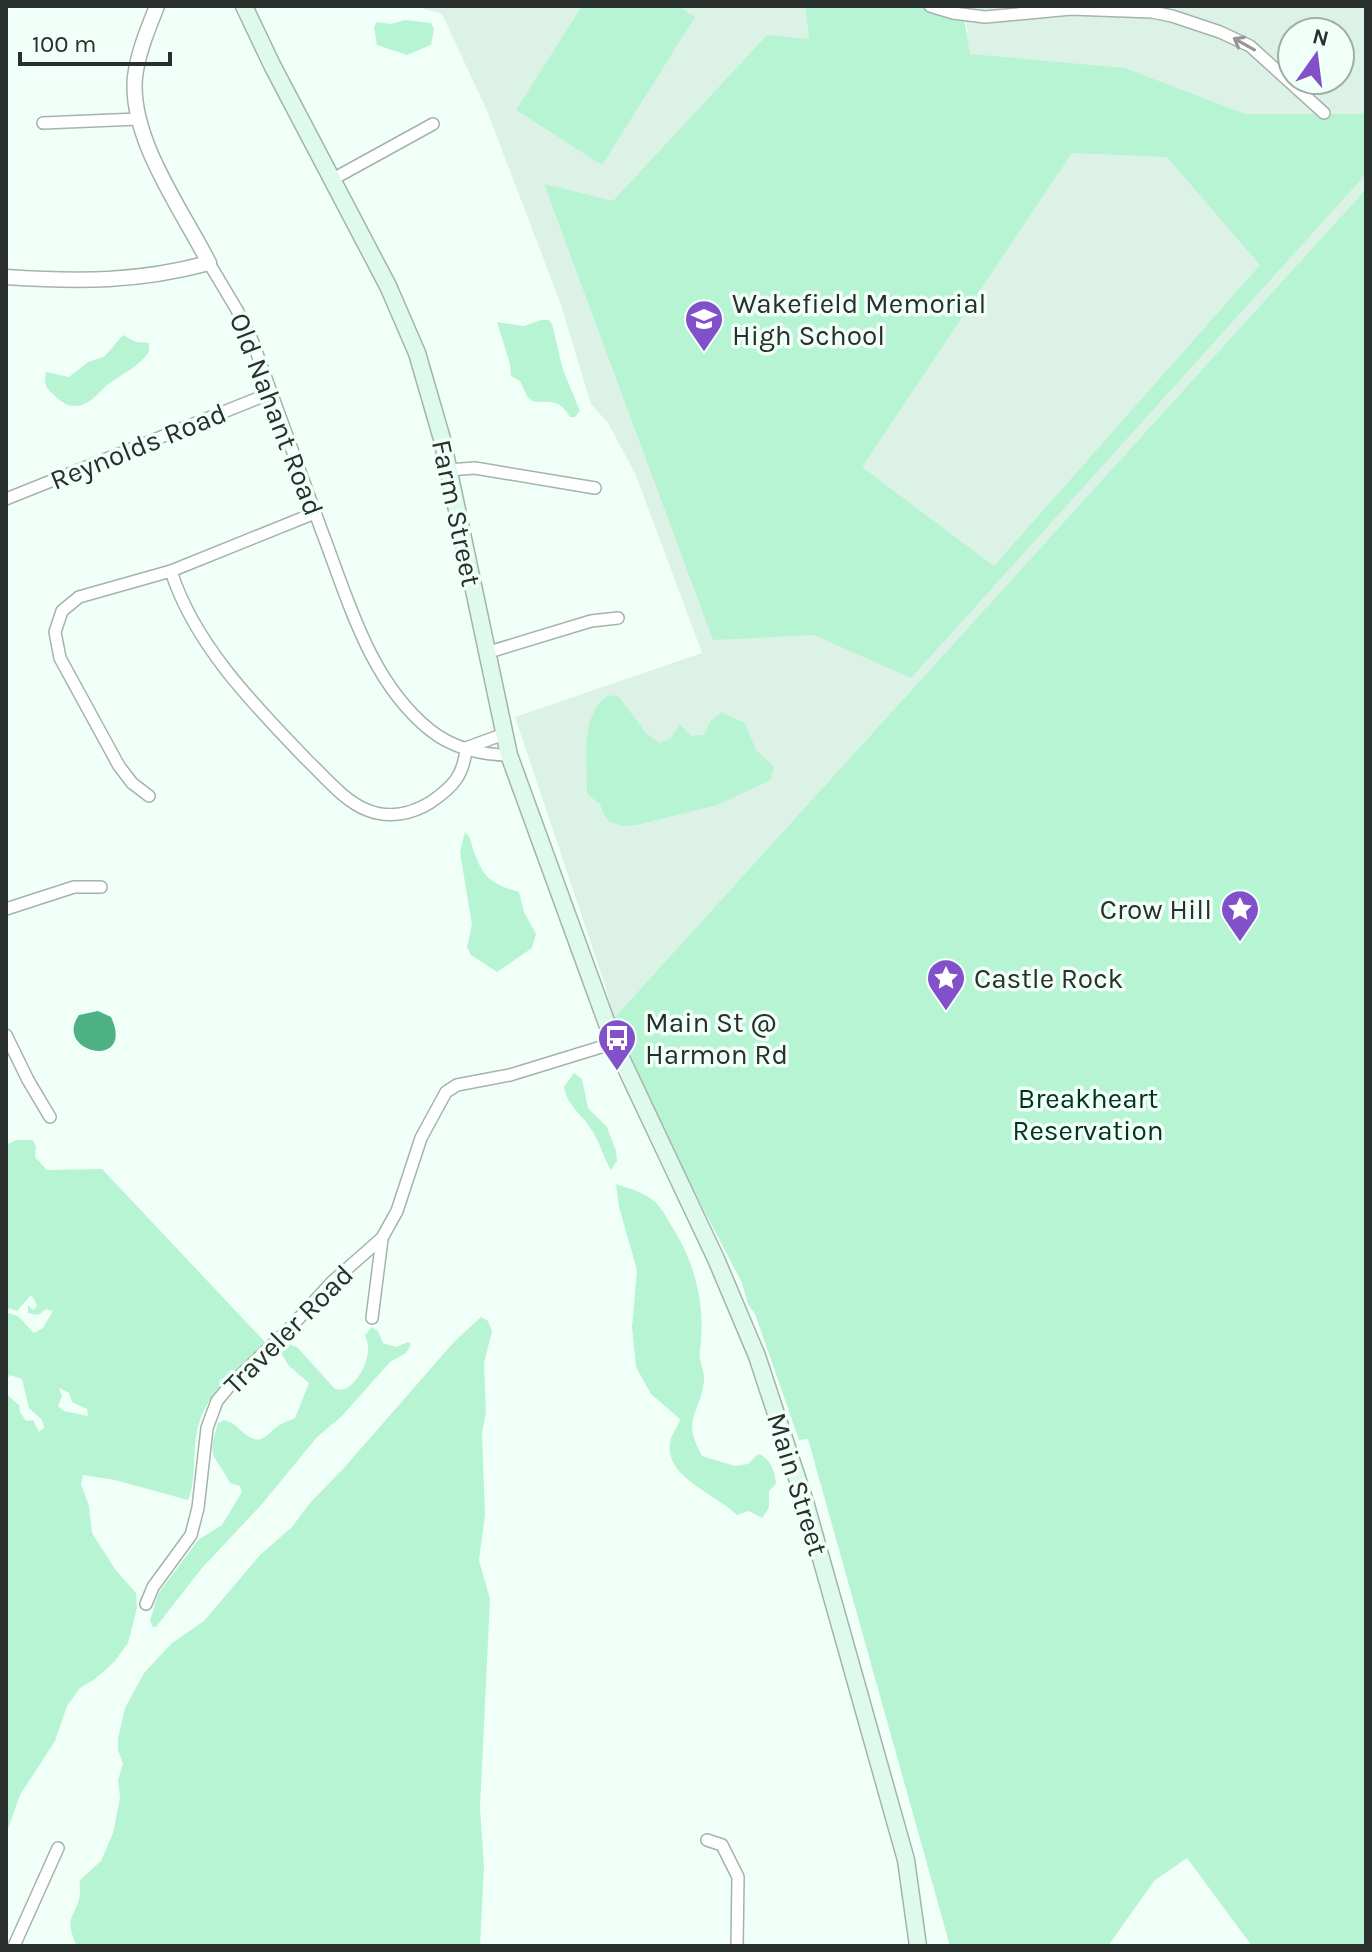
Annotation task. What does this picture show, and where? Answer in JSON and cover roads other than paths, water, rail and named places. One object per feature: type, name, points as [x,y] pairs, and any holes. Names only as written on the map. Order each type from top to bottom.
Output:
[{"type":"main road","name":"Farm Street","points":[[244,6],[388,286],[410,336],[435,409],[509,755],[614,1043]]},
{"type":"main road","name":"Main Street","points":[[614,1043],[716,1259],[757,1356],[806,1505],[906,1860],[918,1946]]},
{"type":"street","name":"Old Nahant Road","points":[[157,6],[137,64],[135,91],[138,119],[152,155],[209,263],[245,323],[358,629],[383,674],[420,721],[440,737],[478,753],[509,755]]},
{"type":"street","points":[[930,6],[985,17],[1057,9],[1122,10],[1172,16],[1250,46],[1324,113]]},
{"type":"street","points":[[43,123],[138,119]]},
{"type":"street","points":[[333,179],[433,124]]},
{"type":"street","points":[[6,277],[117,280],[168,274],[209,263]]},
{"type":"street","name":"Reynolds Road","points":[[6,499],[271,393]]},
{"type":"street","points":[[448,470],[475,468],[595,488]]},
{"type":"street","points":[[149,796],[132,783],[119,766],[60,658],[55,632],[62,611],[79,597],[171,571],[315,513]]},
{"type":"street","points":[[171,571],[189,613],[234,679],[319,772],[361,807],[378,814],[397,815],[425,805],[458,780],[464,768],[466,748],[504,734]]},
{"type":"street","points":[[486,653],[591,621],[618,618]]},
{"type":"street","points":[[6,909],[74,887],[101,887]]},
{"type":"street","points":[[6,1035],[50,1117]]},
{"type":"street","points":[[372,1318],[382,1238],[397,1211],[421,1138],[450,1088],[510,1075],[614,1043]]},
{"type":"street","name":"Traveler Road","points":[[146,1604],[153,1587],[191,1535],[198,1508],[207,1428],[217,1401],[332,1282],[382,1238]]},
{"type":"street","points":[[707,1840],[722,1845],[738,1877],[737,1946]]},
{"type":"street","points":[[14,1946],[58,1848]]},
{"type":"place","name":"Wakefield Memorial High School","points":[[704,353]]},
{"type":"place","name":"Crow Hill","points":[[1240,943]]},
{"type":"place","name":"Castle Rock","points":[[946,1012]]},
{"type":"place","name":"Main St @ Harmon Rd","points":[[617,1072]]},
{"type":"park label","name":"Breakheart Reservation","points":[[1088,1114]]}]
